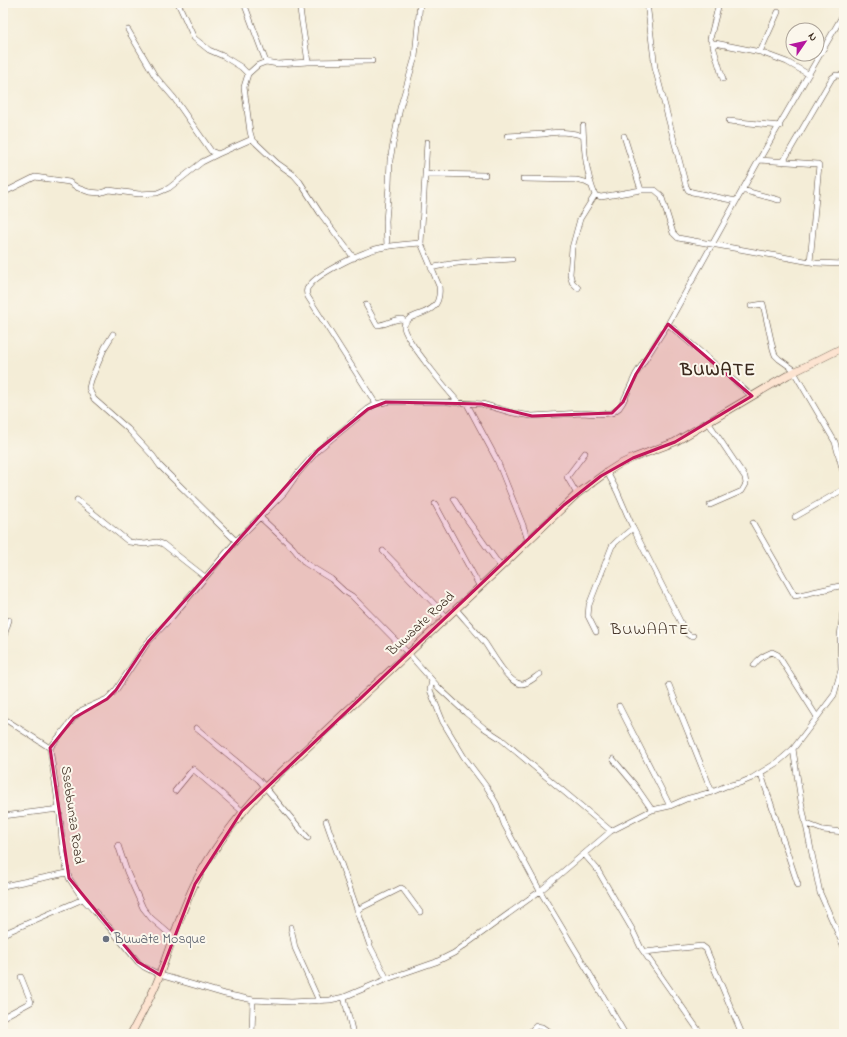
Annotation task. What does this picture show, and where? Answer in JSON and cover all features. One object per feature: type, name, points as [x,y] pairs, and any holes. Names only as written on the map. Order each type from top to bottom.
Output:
[{"type":"street","points":[[178,3],[194,38],[209,50],[223,56],[241,67],[248,74]]},
{"type":"street","points":[[244,3],[266,62]]},
{"type":"street","points":[[299,3],[308,62]]},
{"type":"street","points":[[387,247],[386,221],[390,160],[400,108],[415,57],[420,3]]},
{"type":"street","points":[[646,3],[655,68],[686,186],[688,190],[692,192],[736,201]]},
{"type":"street","points":[[719,3],[710,39],[713,44],[723,78]]},
{"type":"street","points":[[760,52],[778,12]]},
{"type":"street","points":[[50,748],[82,710],[107,699],[116,690],[148,642],[172,617],[236,541],[284,493],[298,473],[318,450],[353,420],[376,404],[404,402],[482,404],[513,413],[532,416],[612,413],[619,408],[624,402],[636,374],[668,324],[742,190],[844,13]]},
{"type":"street","points":[[128,30],[155,76],[174,98],[210,151],[218,154]]},
{"type":"street","points":[[713,44],[716,43],[760,52],[787,62],[808,74]]},
{"type":"street","points":[[354,258],[294,175],[277,163],[252,139],[247,116],[244,87],[248,74],[258,65],[266,62],[278,64],[372,61]]},
{"type":"street","points":[[783,162],[832,78],[836,75],[844,76]]},
{"type":"street","points":[[729,121],[780,126]]},
{"type":"street","points":[[583,126],[585,164],[595,195],[600,197],[652,189],[660,193],[675,236],[820,264],[844,264]]},
{"type":"street","points":[[507,136],[550,133],[577,134],[583,136]]},
{"type":"street","points":[[624,136],[641,190]]},
{"type":"street","points":[[3,193],[35,177],[69,182],[78,188],[89,192],[100,193],[109,190],[139,194],[157,193],[169,188],[202,162],[252,139]]},
{"type":"street","points":[[427,142],[421,243],[439,286],[440,292],[432,309],[410,318],[405,322],[403,328],[444,386],[459,403]]},
{"type":"street","points":[[759,160],[819,165],[810,262]]},
{"type":"street","points":[[425,174],[485,175]]},
{"type":"street","points":[[523,178],[576,180],[591,185]]},
{"type":"street","points":[[742,190],[779,200]]},
{"type":"street","points":[[578,288],[572,282],[570,274],[572,248],[580,219],[595,195]]},
{"type":"street","points":[[376,404],[306,294],[309,286],[320,275],[354,258],[380,248],[421,243]]},
{"type":"street","points":[[431,268],[447,264],[512,259]]},
{"type":"street","points":[[751,306],[763,304],[772,349],[775,355],[795,371],[834,442],[844,475]]},
{"type":"street","points":[[366,305],[377,325],[385,324],[398,319],[402,319],[405,322]]},
{"type":"street","points":[[668,324],[752,396]]},
{"type":"street","points":[[113,334],[104,347],[91,380],[90,388],[94,399],[113,414],[153,456],[160,466],[236,541]]},
{"type":"street","name":"Buwaate Road","points":[[131,1034],[160,975],[173,937],[195,884],[220,842],[242,811],[264,787],[501,568],[577,494],[607,472],[633,458],[675,442],[795,371],[844,347]]},
{"type":"street","points":[[467,404],[497,460],[528,541]]},
{"type":"street","points":[[708,422],[745,477],[746,484],[742,491],[710,505]]},
{"type":"street","points":[[577,494],[567,477],[585,453]]},
{"type":"street","points":[[607,472],[633,528],[686,633],[693,636]]},
{"type":"street","points":[[795,517],[844,489]]},
{"type":"street","points":[[454,498],[501,568]]},
{"type":"street","points":[[77,500],[129,542],[145,544],[157,542],[163,544],[205,576]]},
{"type":"street","points":[[435,504],[480,587]]},
{"type":"street","points":[[260,517],[293,548],[305,563],[331,579],[352,596],[408,653],[432,680],[466,713],[484,728],[501,739],[611,831]]},
{"type":"street","points":[[753,523],[795,596],[844,585]]},
{"type":"street","points":[[596,632],[588,616],[589,605],[612,546],[633,528]]},
{"type":"street","points":[[382,551],[447,617]]},
{"type":"street","name":"Ssebbunza Road","points":[[3,718],[50,748],[59,809],[63,853],[69,878],[74,888],[83,899],[144,967],[160,975],[226,994],[253,1000],[291,1002],[344,998],[387,978],[436,962],[454,953],[540,891],[611,831],[652,810],[670,806],[686,799],[740,783],[761,774],[778,762],[793,749],[834,695],[841,670],[840,636],[844,604]]},
{"type":"street","points":[[456,609],[485,643],[501,668],[513,680],[519,684],[524,684],[540,674]]},
{"type":"street","points":[[3,639],[9,620]]},
{"type":"street","points":[[754,665],[757,660],[772,652],[778,655],[817,717]]},
{"type":"street","points":[[432,680],[430,690],[443,722],[464,757],[497,805],[504,824],[540,891],[625,1034]]},
{"type":"street","points":[[669,685],[712,792]]},
{"type":"street","points":[[619,706],[670,806]]},
{"type":"street","points":[[196,728],[259,780],[308,838]]},
{"type":"street","points":[[793,749],[801,801],[807,824],[820,893],[844,947]]},
{"type":"street","points":[[613,759],[634,784],[652,810]]},
{"type":"street","points":[[175,791],[193,769],[242,811]]},
{"type":"street","points":[[761,774],[798,885]]},
{"type":"street","points":[[3,816],[59,809]]},
{"type":"street","points":[[326,821],[370,946],[387,978]]},
{"type":"street","points":[[807,824],[824,830],[844,832]]},
{"type":"street","points":[[118,845],[127,872],[143,908],[151,918],[173,937]]},
{"type":"street","points":[[584,854],[597,869],[644,952],[701,1034]]},
{"type":"street","points":[[3,886],[67,873]]},
{"type":"street","points":[[357,910],[400,888],[403,889],[420,912]]},
{"type":"street","points":[[3,934],[83,899]]},
{"type":"street","points":[[291,927],[295,948],[319,1001]]},
{"type":"street","points":[[644,952],[702,946],[706,949],[742,1034]]},
{"type":"street","points":[[3,1017],[31,1002],[21,977]]},
{"type":"street","points":[[344,998],[353,1034]]},
{"type":"street","points":[[252,1034],[253,1000]]},
{"type":"street","points":[[528,1034],[536,1026],[542,1027],[552,1034]]},
{"type":"highlighted area","points":[[668,324],[752,396],[675,442],[633,458],[601,476],[564,505],[242,811],[195,884],[160,975],[138,962],[69,878],[50,748],[74,718],[107,699],[116,690],[148,642],[318,450],[368,409],[386,402],[482,404],[532,416],[612,413],[623,402],[636,374]]},
{"type":"place","name":"Buwate Mosque","points":[[106,939]]},
{"type":"district","name":"BUWATE","points":[[718,371]]},
{"type":"district","name":"BUWAATE","points":[[650,630]]}]
